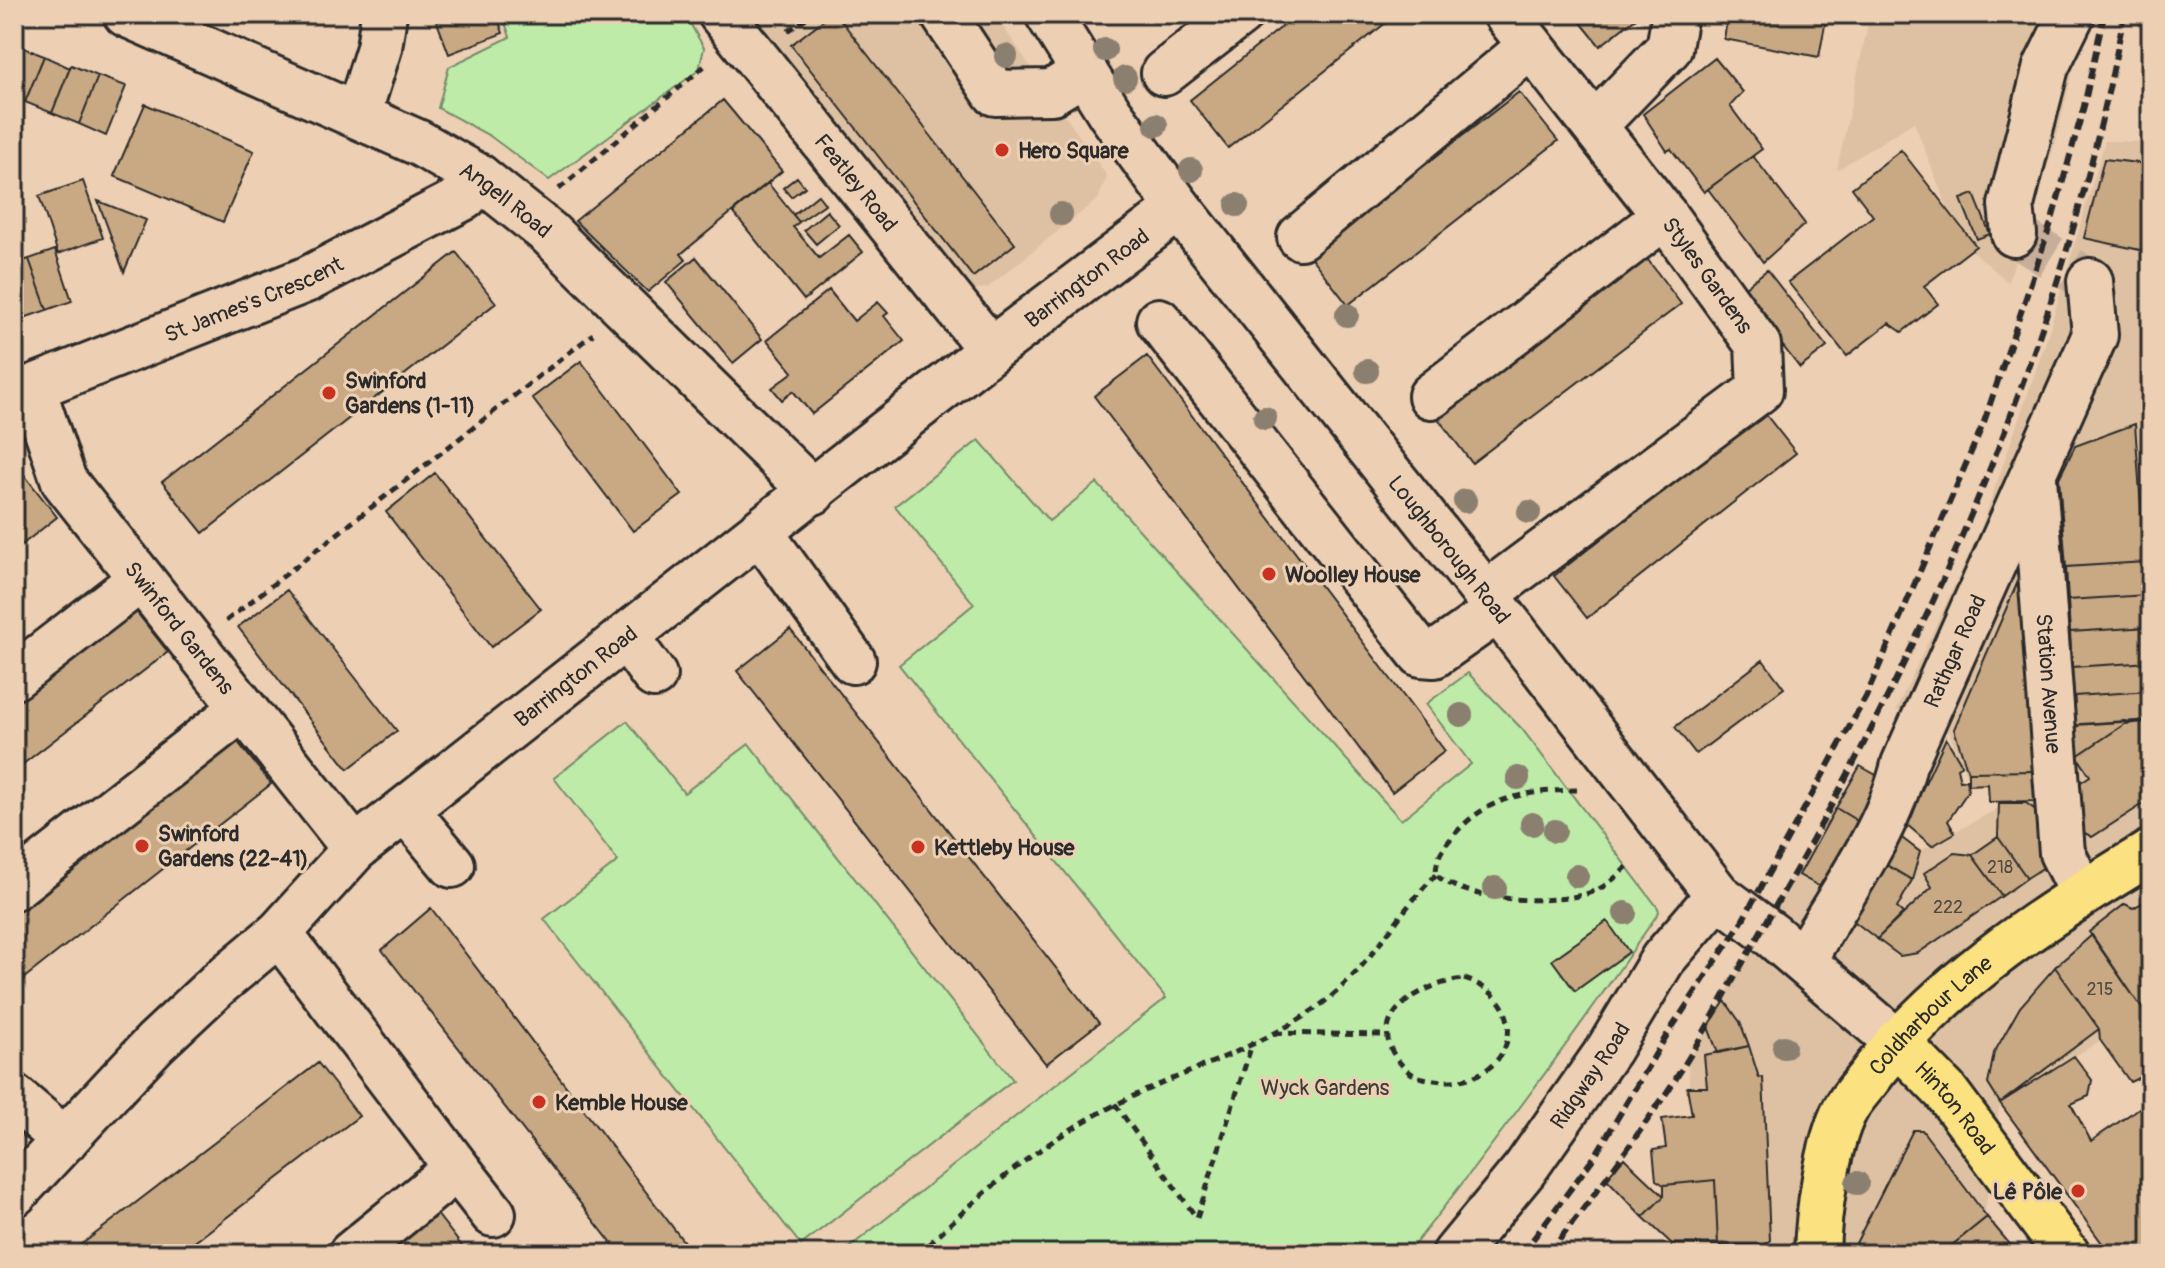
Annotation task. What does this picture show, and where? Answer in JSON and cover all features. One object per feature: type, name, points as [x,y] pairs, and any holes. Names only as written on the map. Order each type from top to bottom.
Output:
[{"type":"main road","name":"Coldharbour Lane","points":[[1817,1254],[1818,1216],[1843,1113],[1897,1042],[1953,989],[2082,893],[2151,852]]},
{"type":"main road","name":"Hinton Road","points":[[1897,1042],[1946,1092],[2067,1254]]},
{"type":"street","name":"Angell Road","points":[[126,14],[419,143],[479,177],[527,216],[626,309],[813,492]]},
{"type":"street","points":[[358,115],[379,48],[384,14]]},
{"type":"street","points":[[943,14],[995,93],[1052,92],[1085,72]]},
{"type":"street","name":"Loughborough Road","points":[[1048,14],[1179,208],[1492,602],[1718,895],[1803,961],[1897,1042]]},
{"type":"street","points":[[1164,73],[1240,14]]},
{"type":"street","points":[[1595,125],[1669,48],[1675,14]]},
{"type":"street","points":[[2014,234],[2011,205],[2046,67],[2072,14]]},
{"type":"street","name":"Featley Road","points":[[730,25],[991,350]]},
{"type":"street","points":[[1300,237],[1519,30]]},
{"type":"street","name":"Styles Gardens","points":[[1492,602],[1760,390],[1758,345],[1665,216],[1519,30]]},
{"type":"street","name":"St James's Crescent","points":[[24,392],[308,279],[465,197],[479,177]]},
{"type":"street","name":"Barrington Road","points":[[14,1194],[155,1043],[279,933],[355,849],[991,350],[1179,208]]},
{"type":"street","points":[[1431,396],[1665,216]]},
{"type":"street","name":"Rathgar Road","points":[[1803,961],[1896,790],[1904,764],[2095,335],[2090,281]]},
{"type":"street","points":[[1159,321],[1421,654],[1434,655],[1492,602]]},
{"type":"street","name":"Swinford Gardens","points":[[24,392],[64,481],[355,849]]},
{"type":"street","name":"Station Avenue","points":[[2034,470],[2062,853],[2082,893]]},
{"type":"street","points":[[761,533],[853,661]]},
{"type":"street","points":[[14,677],[141,579]]},
{"type":"street","points":[[627,638],[654,675]]},
{"type":"street","points":[[14,887],[243,708]]},
{"type":"street","points":[[406,810],[452,865]]},
{"type":"street","name":"Ridgway Road","points":[[1455,1254],[1525,1169],[1609,1049],[1663,959],[1718,895]]},
{"type":"street","points":[[279,933],[493,1214]]},
{"type":"street","points":[[14,1097],[65,1140]]},
{"type":"street","points":[[351,1254],[457,1168]]},
{"type":"path","points":[[527,216],[730,25]]},
{"type":"path","points":[[194,645],[626,309]]},
{"type":"path","points":[[919,1254],[1007,1175],[1071,1129],[1115,1104],[1274,1033],[1319,1005],[1376,952],[1436,875],[1440,851],[1472,814],[1511,797],[1577,790]]},
{"type":"path","points":[[1436,875],[1448,886],[1493,896],[1575,897],[1597,890],[1631,863]]},
{"type":"path","points":[[1464,979],[1481,984],[1495,995],[1505,1012],[1508,1033],[1504,1052],[1492,1068],[1475,1077],[1455,1081],[1414,1075],[1398,1061],[1385,1035],[1397,1011],[1418,992],[1442,981],[1464,979]]},
{"type":"path","points":[[1274,1033],[1385,1035]]},
{"type":"path","points":[[1115,1104],[1197,1218],[1253,1041]]},
{"type":"shaded area","points":[[742,14],[994,14],[1107,176],[1098,199],[987,288],[963,290]]},
{"type":"shaded area","points":[[1870,14],[2086,14],[2056,141],[2008,282],[1960,240],[1914,122],[1837,170]]},
{"type":"shaded area","points":[[2105,141],[2151,142],[2151,565],[2145,562],[2035,570],[2049,773],[1966,775],[1949,733],[1896,710],[1980,531],[2046,341]]},
{"type":"shaded area","points":[[2151,710],[2151,1009],[2000,1103],[1985,1212],[1938,1254],[1698,1254],[1688,1061],[1832,808],[1922,850],[2071,768]]},
{"type":"green space","points":[[502,14],[685,14],[704,48],[699,70],[549,180],[490,136],[438,108],[449,67],[510,37]]},
{"type":"green space","name":"Wyck Gardens","points":[[979,440],[1049,521],[1097,483],[1401,820],[1471,764],[1426,704],[1468,673],[1522,729],[1658,908],[1659,912],[1567,1043],[1407,1254],[841,1254],[1166,998],[899,665],[974,604],[895,506]]},
{"type":"green space","points":[[627,721],[684,793],[749,744],[1013,1080],[801,1245],[544,919],[618,861],[554,778]]},
{"type":"building","points":[[434,14],[496,14],[503,33],[449,54]]},
{"type":"building","points":[[831,14],[836,14],[1015,244],[973,277],[791,45]]},
{"type":"building","points":[[1298,14],[1397,14],[1228,148],[1190,100]]},
{"type":"building","points":[[1574,14],[1641,14],[1600,46]]},
{"type":"building","points":[[1728,14],[1827,14],[1819,57],[1724,39]]},
{"type":"building","points":[[19,46],[44,56],[25,102],[14,97],[14,57]]},
{"type":"building","points":[[44,56],[70,68],[52,113],[25,102]]},
{"type":"building","points":[[1715,58],[1743,92],[1730,106],[1762,149],[1704,192],[1671,149],[1667,151],[1643,114]]},
{"type":"building","points":[[71,65],[98,76],[79,124],[52,113]]},
{"type":"building","points":[[98,76],[126,86],[106,136],[79,124]]},
{"type":"building","points":[[1519,92],[1558,141],[1348,305],[1309,255]]},
{"type":"building","points":[[723,100],[782,171],[681,254],[686,260],[648,292],[575,221]]},
{"type":"building","points":[[145,104],[254,151],[223,222],[114,176]]},
{"type":"building","points":[[1901,150],[1976,246],[1924,286],[1938,304],[1902,332],[1889,323],[1847,356],[1788,282],[1873,216],[1852,188]]},
{"type":"building","points":[[1753,156],[1805,224],[1763,262],[1708,189]]},
{"type":"building","points":[[2104,159],[2146,164],[2149,243],[2145,251],[2084,238]]},
{"type":"building","points":[[797,177],[805,187],[791,197],[783,188]]},
{"type":"building","points":[[83,181],[103,238],[58,254],[39,196]]},
{"type":"building","points":[[768,183],[799,222],[793,227],[819,258],[849,235],[863,252],[804,300],[733,212]]},
{"type":"building","points":[[1974,194],[1990,234],[1977,239],[1961,199]]},
{"type":"building","points":[[818,195],[825,204],[799,222],[793,215]]},
{"type":"building","points":[[98,201],[146,220],[124,272]]},
{"type":"building","points":[[827,211],[839,225],[816,244],[804,230]]},
{"type":"building","points":[[55,250],[72,301],[47,310],[29,259]]},
{"type":"building","name":"Swinford Gardens (1-11)","points":[[456,252],[496,303],[203,533],[162,482]]},
{"type":"building","points":[[1642,252],[1681,304],[1472,463],[1433,412]]},
{"type":"building","points":[[696,257],[762,339],[733,363],[666,282]]},
{"type":"building","points":[[29,259],[47,310],[21,319],[14,299],[14,264]]},
{"type":"building","points":[[1767,270],[1827,347],[1800,368],[1740,291]]},
{"type":"building","points":[[829,290],[854,321],[878,302],[888,313],[884,316],[904,341],[812,414],[793,391],[782,400],[772,388],[793,372],[767,340]]},
{"type":"building","name":"Woolley House","points":[[1147,356],[1445,751],[1392,792],[1094,396]]},
{"type":"building","points":[[581,361],[682,495],[633,531],[532,398]]},
{"type":"building","points":[[1763,411],[1796,453],[1587,618],[1554,576]]},
{"type":"building","points":[[2135,424],[2145,562],[2066,567],[2059,478],[2075,446]]},
{"type":"building","points":[[14,464],[57,517],[14,551]]},
{"type":"building","points":[[435,473],[541,609],[491,647],[386,512]]},
{"type":"building","points":[[2145,562],[2147,595],[2068,600],[2066,567]]},
{"type":"building","points":[[2019,579],[2024,579],[2040,771],[1968,772],[1954,729]]},
{"type":"building","points":[[287,590],[397,731],[348,769],[238,627]]},
{"type":"building","points":[[2147,595],[2149,627],[2070,632],[2068,600]]},
{"type":"building","points":[[127,600],[168,652],[14,771],[14,687]]},
{"type":"building","points":[[2149,627],[2151,662],[2072,667],[2070,632]]},
{"type":"building","name":"Kettleby House","points":[[790,629],[1099,1023],[1046,1064],[737,671]]},
{"type":"building","points":[[1763,660],[1784,688],[1696,754],[1675,727]]},
{"type":"building","points":[[2151,662],[2151,691],[2074,696],[2072,667]]},
{"type":"building","points":[[2151,691],[2151,720],[2076,725],[2074,696]]},
{"type":"building","points":[[2125,721],[2125,724],[2077,756],[2075,729],[2081,724]]},
{"type":"building","points":[[2145,722],[2151,728],[2151,799],[2092,837],[2081,831],[2078,784],[2090,776],[2077,756],[2125,724]]},
{"type":"building","name":"Swinford Gardens (22-41)","points":[[233,736],[271,784],[14,986],[14,908]]},
{"type":"building","points":[[1946,738],[1962,765],[1957,768],[1960,781],[1966,780],[1968,791],[1948,821],[1955,833],[1932,846],[1906,824]]},
{"type":"building","points":[[1860,766],[1885,780],[1861,823],[1836,808]]},
{"type":"building","points":[[2034,771],[2036,801],[1989,802],[1988,784],[1968,785],[1968,772]]},
{"type":"building","points":[[1999,803],[2026,803],[2044,816],[2044,867],[2027,878],[1998,837]]},
{"type":"building","points":[[1836,808],[1861,823],[1824,889],[1799,875]]},
{"type":"building","points":[[1898,835],[1920,852],[1912,880],[1880,861]]},
{"type":"building","points":[[1998,837],[2027,878],[2002,896],[1972,855]]},
{"type":"building","points":[[1954,853],[1972,855],[2002,896],[1918,953],[1900,956],[1877,939],[1932,887],[1924,873]]},
{"type":"building","points":[[1880,861],[1912,880],[1897,908],[1903,913],[1877,939],[1855,922],[1852,910]]},
{"type":"building","points":[[2151,898],[2151,1010],[2145,1013],[2089,932],[2125,904],[2133,908]]},
{"type":"building","name":"Kemble House","points":[[431,908],[693,1254],[620,1254],[382,950]]},
{"type":"building","points":[[1607,921],[1629,952],[1575,991],[1552,960]]},
{"type":"building","points":[[2092,935],[2145,1013],[2151,1010],[2151,1072],[2130,1082],[2100,1040],[2099,1029],[2055,967]]},
{"type":"building","points":[[2055,967],[2099,1029],[2000,1103],[1988,1084],[1994,1053],[2020,1007]]},
{"type":"building","points":[[1725,1001],[1740,1022],[1749,1046],[1718,1053],[1708,1027]]},
{"type":"building","points":[[1749,1046],[1759,1078],[1763,1077],[1770,1241],[1764,1245],[1718,1245],[1715,1180],[1664,1185],[1656,1180],[1653,1150],[1666,1148],[1662,1119],[1692,1115],[1687,1087],[1707,1087],[1704,1055]]},
{"type":"building","points":[[2074,1056],[2092,1080],[2089,1096],[2071,1104],[2091,1141],[2151,1100],[2151,1254],[2110,1254],[2000,1103]]},
{"type":"building","points":[[318,1063],[359,1116],[179,1254],[69,1254]]},
{"type":"building","points":[[1913,1130],[1922,1130],[1987,1217],[1941,1254],[1880,1254],[1853,1249]]},
{"type":"building","points":[[1624,1158],[1664,1196],[1643,1217],[1606,1178]]},
{"type":"building","points":[[1715,1180],[1718,1245],[1672,1244],[1643,1217],[1664,1196],[1664,1185]]},
{"type":"building","points":[[437,1214],[468,1254],[386,1254]]},
{"type":"building","points":[[1987,1217],[2018,1254],[1941,1254]]},
{"type":"tunnel","points":[[2014,234],[2090,281]]},
{"type":"railway","points":[[1522,1254],[1595,1156],[1665,1038],[1741,923],[1866,697],[1984,422],[2052,220],[2084,106],[2104,14]]},
{"type":"railway","points":[[1548,1254],[1624,1154],[1692,1053],[1822,823],[1933,601],[1982,488],[2027,372],[2066,254],[2098,135],[2124,14]]},
{"type":"place","name":"Hero Square","points":[[1002,150]]},
{"type":"place","name":"Swinford Gardens (1-11)","points":[[329,393]]},
{"type":"place","name":"Woolley House","points":[[1269,574]]},
{"type":"place","name":"Swinford Gardens (22-41)","points":[[142,846]]},
{"type":"place","name":"Kettleby House","points":[[918,847]]},
{"type":"place","name":"Kemble House","points":[[539,1102]]},
{"type":"place","name":"Lê Pôle","points":[[2078,1191]]}]
